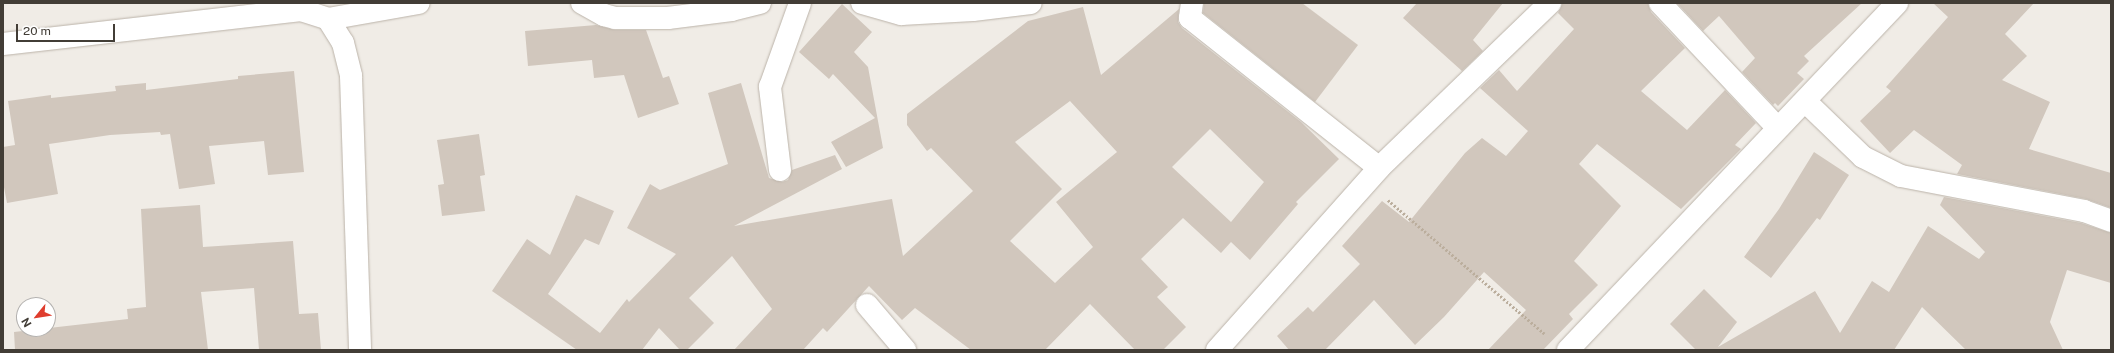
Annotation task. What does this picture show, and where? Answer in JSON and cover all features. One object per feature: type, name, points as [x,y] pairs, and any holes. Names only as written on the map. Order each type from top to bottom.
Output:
[{"type":"street","points":[[3,44],[301,10],[328,19],[418,3]]},
{"type":"street","points":[[582,3],[604,15],[623,18],[668,18],[731,10],[760,3]]},
{"type":"street","points":[[780,170],[770,88],[800,3]]},
{"type":"street","points":[[862,3],[901,14],[973,10],[1031,3]]},
{"type":"street","points":[[1192,3],[1190,18],[1373,175]]},
{"type":"street","points":[[1218,350],[1373,175],[1550,3]]},
{"type":"street","points":[[1660,3],[1777,127]]},
{"type":"street","points":[[1560,345],[1777,127],[1806,102],[1897,3]]},
{"type":"street","points":[[328,19],[343,43],[351,76],[360,350]]},
{"type":"street","points":[[1806,102],[1862,157],[1901,176],[2077,210],[2111,221]]},
{"type":"street","points":[[867,305],[905,350]]},
{"type":"path","points":[[1373,175],[1560,345]]},
{"type":"building","points":[[1204,3],[1302,3],[1358,45],[1315,102],[1203,13]]},
{"type":"building","points":[[1417,3],[1503,3],[1473,40],[1483,51],[1462,71],[1403,18]]},
{"type":"building","points":[[1562,3],[1648,3],[1651,12],[1685,48],[1641,91],[1687,130],[1725,90],[1756,123],[1735,145],[1741,149],[1681,209],[1597,144],[1579,164],[1621,206],[1574,261],[1598,285],[1569,314],[1573,319],[1543,350],[1488,350],[1526,310],[1484,272],[1444,317],[1415,345],[1374,300],[1325,350],[1289,350],[1277,336],[1308,307],[1313,312],[1360,264],[1342,246],[1382,201],[1409,222],[1465,153],[1482,138],[1506,156],[1528,131],[1480,88],[1499,70],[1517,91],[1574,29],[1558,13]]},
{"type":"building","points":[[1677,3],[1862,3],[1804,56],[1809,61],[1797,73],[1804,79],[1778,106],[1775,103],[1773,105],[1742,72],[1755,58],[1719,16],[1703,31]]},
{"type":"building","points":[[1933,3],[2034,3],[2005,34],[2027,56],[2002,80],[2050,102],[2029,149],[2111,173],[2111,208],[2086,199],[1957,174],[1962,165],[1914,130],[1890,153],[1860,121],[1891,91],[1886,87],[1948,17]]},
{"type":"building","points":[[842,4],[872,32],[854,52],[868,67],[883,148],[846,167],[831,142],[875,118],[833,74],[829,79],[799,52]]},
{"type":"building","points":[[1083,7],[1101,75],[1179,9],[1178,22],[1182,28],[1301,122],[1339,159],[1296,202],[1298,204],[1250,260],[1231,242],[1221,253],[1183,218],[1141,259],[1168,287],[1157,297],[1186,327],[1163,350],[1135,350],[1090,304],[1045,350],[971,350],[915,308],[902,320],[869,286],[827,332],[823,328],[803,350],[734,350],[772,309],[732,256],[689,298],[714,323],[687,350],[680,350],[659,328],[642,350],[577,350],[492,291],[527,239],[550,255],[576,195],[614,211],[599,245],[585,239],[548,294],[600,333],[627,299],[629,302],[676,254],[627,228],[650,184],[660,190],[728,164],[708,93],[741,83],[769,178],[782,182],[788,180],[792,170],[835,155],[842,169],[734,226],[892,199],[903,256],[973,191],[931,148],[927,151],[907,125],[907,114],[1028,21]],"holes":[[[1070,101],[1117,152],[1056,202],[1093,247],[1055,283],[1010,241],[1062,189],[1015,142]],[[1210,129],[1264,182],[1231,222],[1172,167]]]},
{"type":"building","points":[[596,25],[615,30],[646,30],[663,78],[669,76],[679,104],[638,118],[624,75],[594,78],[592,60],[528,66],[525,31]]},
{"type":"building","points":[[294,71],[304,172],[268,175],[264,141],[209,146],[215,184],[179,189],[170,134],[161,135],[160,132],[110,135],[49,144],[58,194],[7,203],[3,182],[3,147],[15,145],[8,101],[51,95],[51,98],[116,91],[115,86],[146,83],[146,90],[238,79],[238,76]]},
{"type":"building","points":[[479,134],[485,175],[480,176],[485,211],[442,216],[438,185],[444,184],[437,140]]},
{"type":"building","points":[[1814,152],[1849,175],[1820,220],[1817,218],[1771,278],[1744,257],[1779,209]]},
{"type":"building","points":[[1944,197],[2081,223],[2111,233],[2111,283],[2067,270],[2050,322],[2063,350],[1966,350],[1922,307],[1894,350],[1696,350],[1670,324],[1704,289],[1737,322],[1718,347],[1815,291],[1840,333],[1872,281],[1889,292],[1928,226],[1979,259],[1985,252],[1940,205]]},
{"type":"building","points":[[200,205],[203,247],[293,241],[299,314],[318,313],[321,350],[259,350],[254,288],[201,292],[208,350],[15,350],[14,332],[16,332],[16,337],[56,337],[56,327],[128,319],[127,309],[146,307],[141,209]]}]
